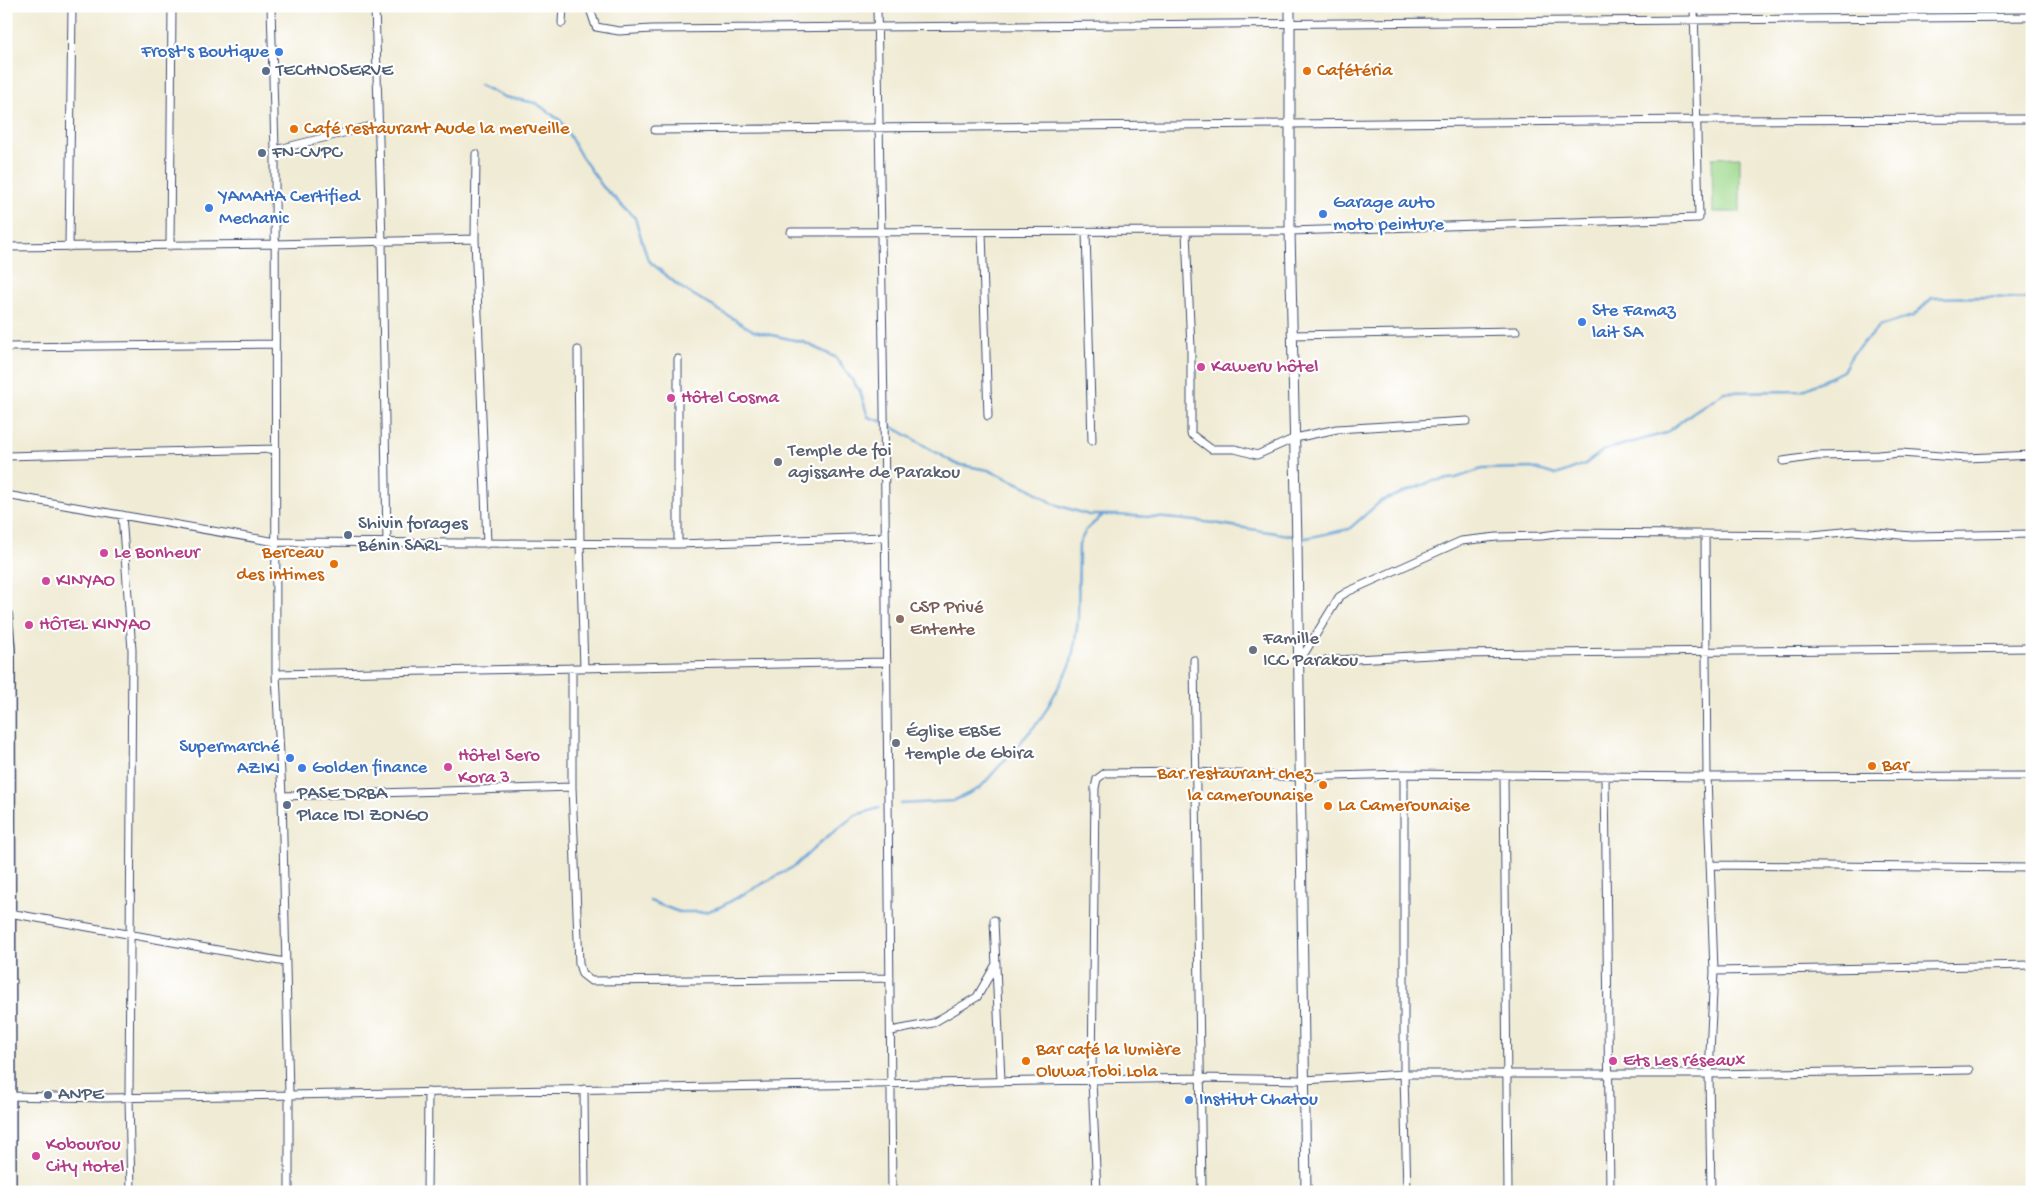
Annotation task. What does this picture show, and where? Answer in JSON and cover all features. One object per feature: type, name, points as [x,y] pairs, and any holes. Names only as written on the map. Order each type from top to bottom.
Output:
[{"type":"main road","points":[[6,614],[9,650],[8,1096],[10,1192]]},
{"type":"street","points":[[69,247],[72,6]]},
{"type":"street","points":[[170,246],[172,6]]},
{"type":"street","points":[[271,6],[275,150],[276,674],[282,796],[289,1095],[289,1192]]},
{"type":"street","points":[[375,6],[382,242],[387,544]]},
{"type":"street","points":[[562,23],[563,6]]},
{"type":"street","points":[[589,6],[596,27],[619,31],[877,26],[2032,17]]},
{"type":"street","points":[[876,6],[884,408],[892,1192]]},
{"type":"street","points":[[1290,6],[1290,232],[1299,662],[1306,1192]]},
{"type":"street","points":[[791,232],[1290,232],[1699,218],[1694,6]]},
{"type":"street","points":[[655,130],[1697,120],[2032,119]]},
{"type":"street","points":[[275,150],[379,124]]},
{"type":"street","points":[[476,154],[475,239],[487,544]]},
{"type":"street","points":[[982,232],[988,416]]},
{"type":"street","points":[[1086,232],[1092,441]]},
{"type":"street","points":[[1186,232],[1191,348],[1191,434],[1211,448],[1235,449],[1257,455],[1294,438],[1337,430],[1467,421]]},
{"type":"street","points":[[6,247],[170,246],[475,239]]},
{"type":"street","points":[[1292,335],[1516,331]]},
{"type":"street","points":[[6,347],[275,344]]},
{"type":"street","points":[[578,350],[580,544],[584,668]]},
{"type":"street","points":[[678,360],[678,544]]},
{"type":"street","points":[[6,456],[275,449]]},
{"type":"street","points":[[1783,461],[1816,456],[1901,453],[1967,458],[2032,455]]},
{"type":"street","points":[[6,495],[276,542],[678,544],[885,537]]},
{"type":"street","points":[[122,515],[132,650],[129,1097],[131,1192]]},
{"type":"street","points":[[1299,662],[1338,597],[1461,541],[1497,536],[1542,536],[1563,533],[1812,535],[1854,532],[1911,536],[2032,534]]},
{"type":"street","points":[[1705,534],[1707,777],[1712,865],[1714,970],[1709,1074],[1710,1192]]},
{"type":"street","points":[[1299,662],[1450,654],[2032,648]]},
{"type":"street","points":[[1194,660],[1202,1192]]},
{"type":"street","points":[[276,674],[887,662]]},
{"type":"street","points":[[572,668],[572,787],[579,964],[582,974],[591,981],[890,978]]},
{"type":"street","points":[[1097,1192],[1092,1080],[1095,788],[1097,779],[1105,773],[1196,772],[1300,777],[1404,774],[1707,777],[2032,776]]},
{"type":"street","points":[[1404,774],[1404,1074],[1407,1192]]},
{"type":"street","points":[[1504,775],[1508,1192]]},
{"type":"street","points":[[1605,776],[1610,1192]]},
{"type":"street","points":[[282,796],[572,787]]},
{"type":"street","points":[[1712,865],[2032,868]]},
{"type":"street","points":[[9,913],[285,962]]},
{"type":"street","points":[[994,920],[1001,1082]]},
{"type":"street","points":[[891,1031],[933,1023],[977,997],[996,963]]},
{"type":"street","points":[[1714,970],[2032,965]]},
{"type":"street","points":[[8,1096],[289,1095],[1200,1078],[1304,1080],[1404,1074],[1709,1074],[1969,1070]]},
{"type":"street","points":[[584,1090],[585,1192]]},
{"type":"street","points":[[427,1192],[428,1092]]},
{"type":"green space","points":[[1740,157],[1740,212],[1713,212],[1712,158]]},
{"type":"waterway","points":[[480,85],[505,97],[536,103],[561,121],[581,156],[603,187],[635,218],[648,260],[680,287],[754,331],[803,342],[835,357],[860,391],[868,417],[884,422],[956,464],[988,470],[1029,488],[1054,504],[1089,515],[1166,518],[1214,523],[1306,538],[1349,529],[1381,501],[1433,481],[1456,478],[1482,469],[1532,468],[1556,475],[1585,464],[1604,450],[1666,433],[1724,392],[1802,391],[1843,371],[1853,353],[1880,326],[1913,316],[1932,298],[1987,297],[2032,299]]},
{"type":"waterway","points":[[901,804],[953,801],[980,788],[1041,719],[1070,666],[1078,620],[1079,544],[1086,530],[1103,515]]},
{"type":"waterway","points":[[650,901],[679,912],[705,912],[720,907],[795,866],[823,840],[856,815],[879,808]]},
{"type":"place","name":"Frost's Boutique","points":[[279,52]]},
{"type":"place","name":"TECHNOSERVE","points":[[266,71]]},
{"type":"place","name":"Cafétéria","points":[[1307,71]]},
{"type":"place","name":"Café restaurant Aude la merveille","points":[[294,129]]},
{"type":"place","name":"FN-CVPC","points":[[262,153]]},
{"type":"place","name":"YAMAHA Certified Mechanic","points":[[209,208]]},
{"type":"place","name":"Garage auto moto peinture","points":[[1323,214]]},
{"type":"place","name":"Ste Famaz lait SA","points":[[1582,322]]},
{"type":"place","name":"Kaweru hôtel","points":[[1201,367]]},
{"type":"place","name":"Hôtel Cosma","points":[[671,398]]},
{"type":"place","name":"Temple de foi agissante de Parakou","points":[[778,462]]},
{"type":"place","name":"Shivin forages Bénin SARL","points":[[348,535]]},
{"type":"place","name":"Le Bonheur","points":[[104,553]]},
{"type":"place","name":"Berceau des intimes","points":[[334,564]]},
{"type":"place","name":"KINYAO","points":[[46,581]]},
{"type":"place","name":"CSP Privé Entente","points":[[900,619]]},
{"type":"place","name":"HÔTEL KINYAO","points":[[29,625]]},
{"type":"place","name":"Famille ICC Parakou","points":[[1253,650]]},
{"type":"place","name":"Église EBSE temple de Gbira","points":[[896,743]]},
{"type":"place","name":"Supermarché AZIKI","points":[[290,758]]},
{"type":"place","name":"Bar","points":[[1872,766]]},
{"type":"place","name":"Hôtel Sero Kora 3","points":[[448,767]]},
{"type":"place","name":"Golden finance","points":[[302,768]]},
{"type":"place","name":"Bar restaurant chez la camerounaise","points":[[1323,785]]},
{"type":"place","name":"PASE DRBA Place IDI ZONGO","points":[[287,805]]},
{"type":"place","name":"La Camerounaise","points":[[1328,806]]},
{"type":"place","name":"Bar café la lumière Oluwa Tobi Lola","points":[[1026,1061]]},
{"type":"place","name":"Ets Les réseaux","points":[[1613,1061]]},
{"type":"place","name":"ANPE","points":[[48,1095]]},
{"type":"place","name":"Institut Chatou","points":[[1189,1100]]},
{"type":"place","name":"Kobourou City Hotel","points":[[36,1156]]}]
